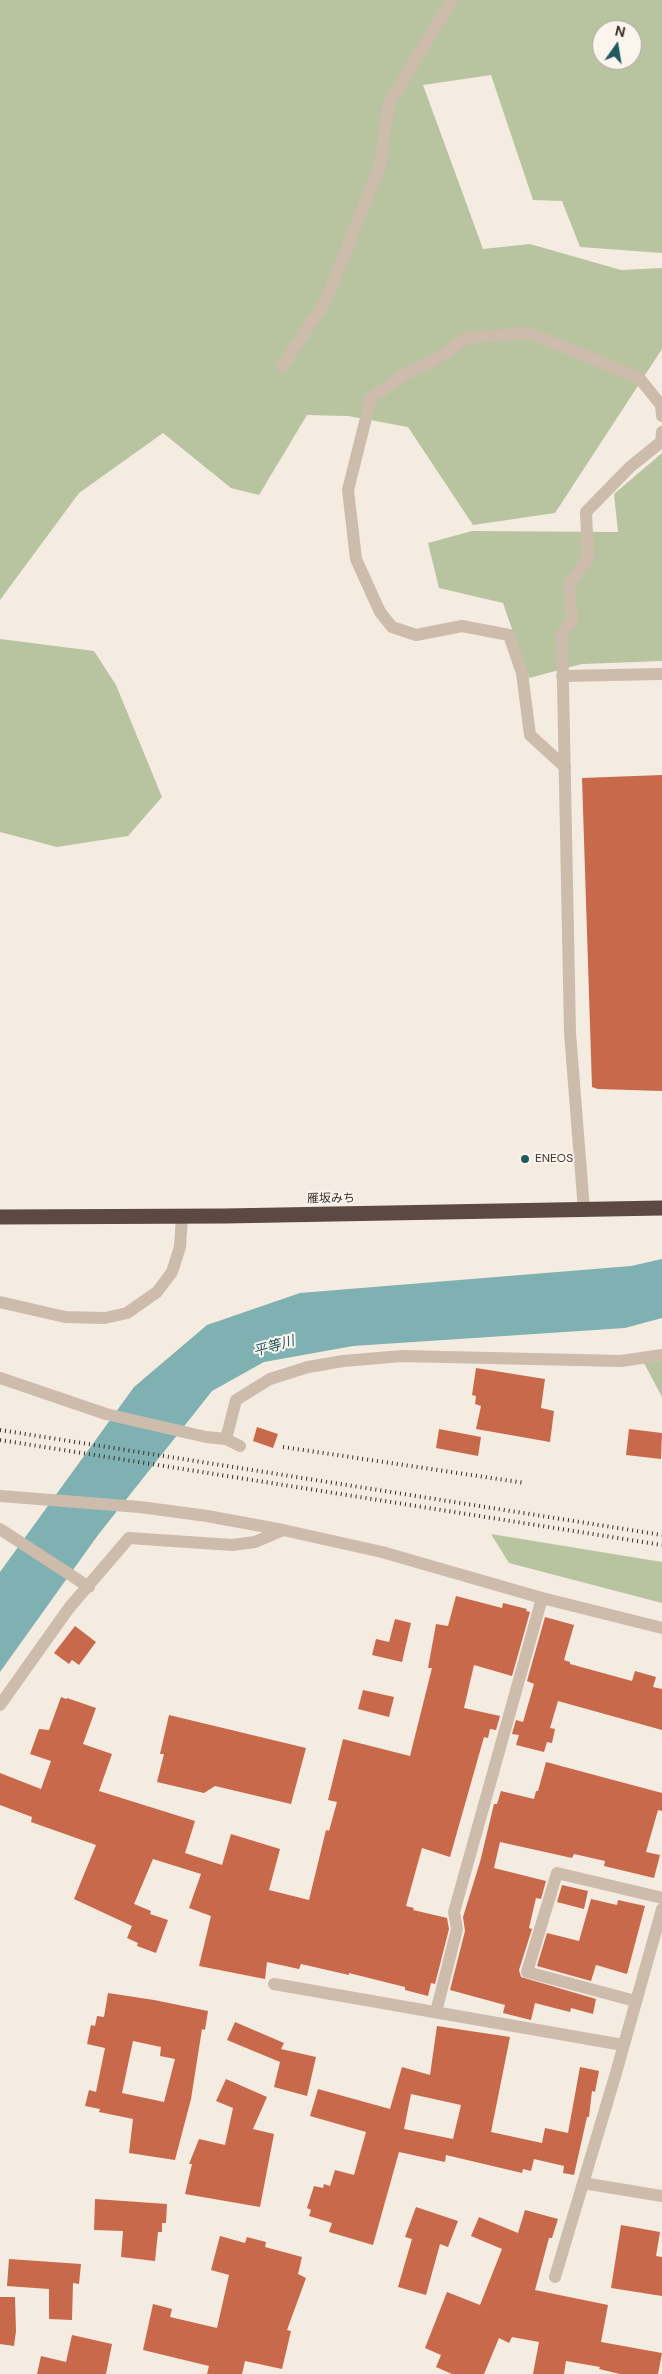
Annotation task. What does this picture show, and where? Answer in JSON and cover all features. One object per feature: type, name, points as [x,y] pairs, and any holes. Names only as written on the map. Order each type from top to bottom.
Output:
[{"type":"highway","name":"雁坂みち","points":[[0,1218],[662,1208]]},
{"type":"street","points":[[282,366],[326,300],[380,165],[389,103],[452,0]]},
{"type":"street","points":[[565,767],[530,735],[522,673],[510,635],[462,626],[416,635],[392,627],[380,612],[356,559],[348,490],[371,398],[404,375],[433,361],[467,338],[528,333],[640,379],[661,405],[662,416]]},
{"type":"street","points":[[584,1210],[570,1033],[562,634],[572,620],[569,584],[588,558],[586,512],[630,467],[661,442],[662,432]]},
{"type":"street","points":[[562,676],[662,674]]},
{"type":"street","points":[[0,1302],[65,1317],[105,1318],[127,1313],[140,1306],[157,1292],[172,1272],[180,1247],[182,1216]]},
{"type":"street","points":[[226,1439],[236,1400],[270,1379],[308,1368],[343,1361],[402,1356],[621,1361],[662,1355]]},
{"type":"street","points":[[0,1378],[106,1414],[206,1437],[226,1439],[240,1446]]},
{"type":"street","points":[[0,1496],[140,1507],[207,1516],[283,1530],[382,1552],[542,1598],[662,1628]]},
{"type":"street","points":[[0,1528],[89,1587]]},
{"type":"street","points":[[0,1705],[69,1608],[89,1587],[129,1538],[232,1545],[255,1542],[283,1530]]},
{"type":"street","points":[[436,2012],[456,1928],[454,1912],[542,1598]]},
{"type":"street","points":[[635,2001],[527,1972],[557,1873],[662,1898]]},
{"type":"street","points":[[555,2277],[662,1910]]},
{"type":"street","points":[[274,1984],[623,2045]]},
{"type":"street","points":[[583,2183],[662,2196]]},
{"type":"green space","points":[[0,0],[662,0],[662,253],[580,247],[562,201],[533,200],[491,75],[423,85],[483,249],[530,244],[621,270],[662,268],[662,349],[555,513],[473,525],[408,427],[348,416],[307,415],[259,495],[231,488],[163,433],[79,493],[0,600]]},
{"type":"green space","points":[[662,453],[662,661],[582,664],[529,678],[503,603],[439,588],[428,543],[472,531],[618,532],[614,494]]},
{"type":"green space","points":[[0,639],[94,651],[116,685],[162,797],[128,836],[57,847],[0,832]]},
{"type":"green space","points":[[662,1361],[662,1397],[644,1363]]},
{"type":"green space","points":[[491,1534],[662,1562],[662,1603],[509,1563]]},
{"type":"water","name":"平等川","points":[[662,1259],[662,1318],[625,1328],[353,1346],[264,1362],[212,1391],[98,1535],[0,1672],[0,1572],[134,1387],[207,1325],[300,1293],[631,1266]]},
{"type":"building","points":[[662,775],[662,1091],[598,1089],[592,1087],[582,778]]},
{"type":"building","points":[[476,1368],[545,1379],[541,1408],[554,1411],[550,1442],[476,1429],[481,1406],[475,1404],[476,1396],[472,1395]]},
{"type":"building","points":[[257,1427],[278,1434],[273,1448],[253,1441]]},
{"type":"building","points":[[439,1429],[481,1437],[478,1456],[436,1448]]},
{"type":"building","points":[[629,1429],[662,1433],[661,1459],[626,1455]]},
{"type":"building","points":[[456,1596],[502,1608],[503,1603],[527,1609],[526,1611],[530,1612],[512,1676],[474,1665],[464,1708],[500,1716],[496,1730],[490,1729],[488,1738],[484,1737],[450,1857],[422,1848],[406,1906],[414,1908],[413,1910],[447,1918],[449,1929],[435,1984],[431,1983],[428,1996],[405,1990],[405,1987],[349,1973],[349,1975],[301,1964],[299,1969],[267,1962],[265,1979],[199,1966],[211,1916],[189,1908],[201,1874],[153,1859],[134,1904],[151,1911],[150,1914],[168,1920],[156,1953],[137,1946],[138,1943],[127,1938],[132,1926],[74,1899],[96,1845],[31,1822],[32,1817],[0,1805],[0,1773],[41,1789],[51,1761],[30,1754],[39,1729],[49,1730],[61,1697],[67,1698],[96,1708],[83,1744],[112,1754],[99,1791],[195,1821],[185,1853],[222,1865],[231,1834],[280,1849],[269,1890],[309,1900],[326,1830],[329,1831],[337,1802],[328,1800],[343,1739],[410,1756],[432,1668],[428,1668],[436,1624],[448,1626]]},
{"type":"building","points":[[545,1617],[574,1625],[564,1660],[570,1662],[570,1664],[632,1681],[635,1671],[656,1677],[653,1687],[662,1689],[662,1730],[558,1701],[550,1728],[555,1729],[552,1743],[547,1742],[544,1752],[516,1745],[519,1735],[512,1734],[516,1720],[523,1722],[534,1684],[527,1681]]},
{"type":"building","points":[[395,1619],[411,1623],[402,1662],[372,1655],[376,1639],[389,1642]]},
{"type":"building","points":[[75,1626],[96,1642],[79,1665],[72,1660],[69,1664],[54,1653]]},
{"type":"building","points":[[363,1690],[394,1697],[389,1717],[358,1709]]},
{"type":"building","points":[[169,1715],[306,1748],[291,1804],[215,1786],[204,1793],[157,1782],[164,1754],[160,1754]]},
{"type":"building","points":[[546,1762],[662,1793],[662,1811],[658,1810],[646,1852],[660,1855],[654,1878],[604,1866],[605,1861],[574,1854],[572,1858],[500,1842],[494,1868],[546,1881],[541,1899],[536,1898],[529,1928],[532,1929],[519,1970],[521,1977],[596,1999],[593,2014],[571,2008],[570,2012],[535,2003],[531,2020],[503,2013],[505,2005],[450,1990],[465,1931],[463,1917],[480,1862],[494,1804],[497,1804],[501,1791],[534,1799]]},
{"type":"building","points":[[562,1885],[588,1891],[584,1909],[557,1902]]},
{"type":"building","points":[[591,1899],[617,1905],[618,1900],[645,1906],[627,1974],[596,1965],[591,1981],[537,1966],[547,1933],[579,1941]]},
{"type":"building","points":[[108,1993],[208,2011],[205,2030],[202,2029],[191,2099],[175,2160],[129,2153],[133,2119],[99,2112],[100,2109],[85,2106],[89,2090],[96,2092],[105,2048],[87,2044],[91,2025],[95,2026],[97,2016],[104,2017]],"holes":[[[133,2041],[161,2047],[160,2056],[175,2059],[164,2102],[122,2093]]]},
{"type":"building","points":[[235,2022],[284,2043],[281,2049],[316,2057],[307,2096],[274,2087],[280,2062],[227,2040]]},
{"type":"building","points":[[437,2026],[510,2037],[491,2132],[542,2143],[545,2128],[568,2133],[580,2067],[599,2071],[595,2092],[592,2091],[589,2117],[587,2117],[574,2175],[563,2173],[564,2166],[534,2159],[531,2171],[523,2169],[522,2173],[446,2155],[445,2162],[399,2152],[373,2245],[329,2232],[332,2223],[309,2216],[311,2210],[307,2208],[314,2186],[323,2188],[324,2184],[330,2186],[335,2170],[354,2175],[366,2132],[310,2116],[318,2089],[390,2109],[402,2067],[430,2075]],"holes":[[[411,2094],[461,2105],[453,2139],[404,2129]]]},
{"type":"building","points":[[226,2079],[267,2097],[253,2129],[274,2134],[260,2207],[185,2194],[192,2164],[189,2164],[199,2139],[225,2145],[233,2108],[216,2101]]},
{"type":"building","points":[[95,2199],[167,2204],[166,2223],[162,2223],[162,2232],[158,2232],[155,2261],[121,2257],[123,2231],[94,2230]]},
{"type":"building","points":[[416,2207],[458,2221],[448,2247],[440,2244],[426,2295],[398,2287],[412,2239],[405,2237]]},
{"type":"building","points":[[525,2210],[558,2219],[552,2238],[549,2238],[535,2290],[608,2305],[601,2342],[662,2353],[658,2374],[620,2374],[599,2369],[600,2367],[566,2361],[564,2374],[533,2374],[539,2342],[512,2337],[509,2343],[499,2338],[484,2374],[452,2374],[436,2367],[441,2355],[425,2348],[447,2292],[480,2305],[502,2249],[471,2236],[479,2217],[518,2233]]},
{"type":"building","points":[[621,2225],[660,2232],[656,2256],[662,2257],[662,2296],[611,2288]]},
{"type":"building","points":[[220,2236],[245,2243],[247,2237],[266,2242],[265,2247],[302,2257],[298,2274],[306,2278],[287,2330],[291,2331],[282,2369],[245,2361],[242,2374],[207,2374],[209,2366],[143,2350],[153,2304],[172,2309],[170,2317],[217,2328],[229,2275],[211,2270]]},
{"type":"building","points":[[9,2259],[81,2264],[79,2284],[73,2283],[72,2320],[49,2319],[49,2289],[7,2286]]},
{"type":"building","points":[[0,2297],[15,2297],[16,2331],[14,2346],[0,2344]]},
{"type":"building","points":[[72,2335],[112,2344],[106,2374],[37,2374],[41,2356],[66,2362]]},
{"type":"railway","points":[[0,1430],[662,1535]]},
{"type":"railway","points":[[0,1440],[662,1545]]},
{"type":"railway","points":[[283,1447],[525,1483]]},
{"type":"place","name":"ENEOS","points":[[525,1159]]}]
